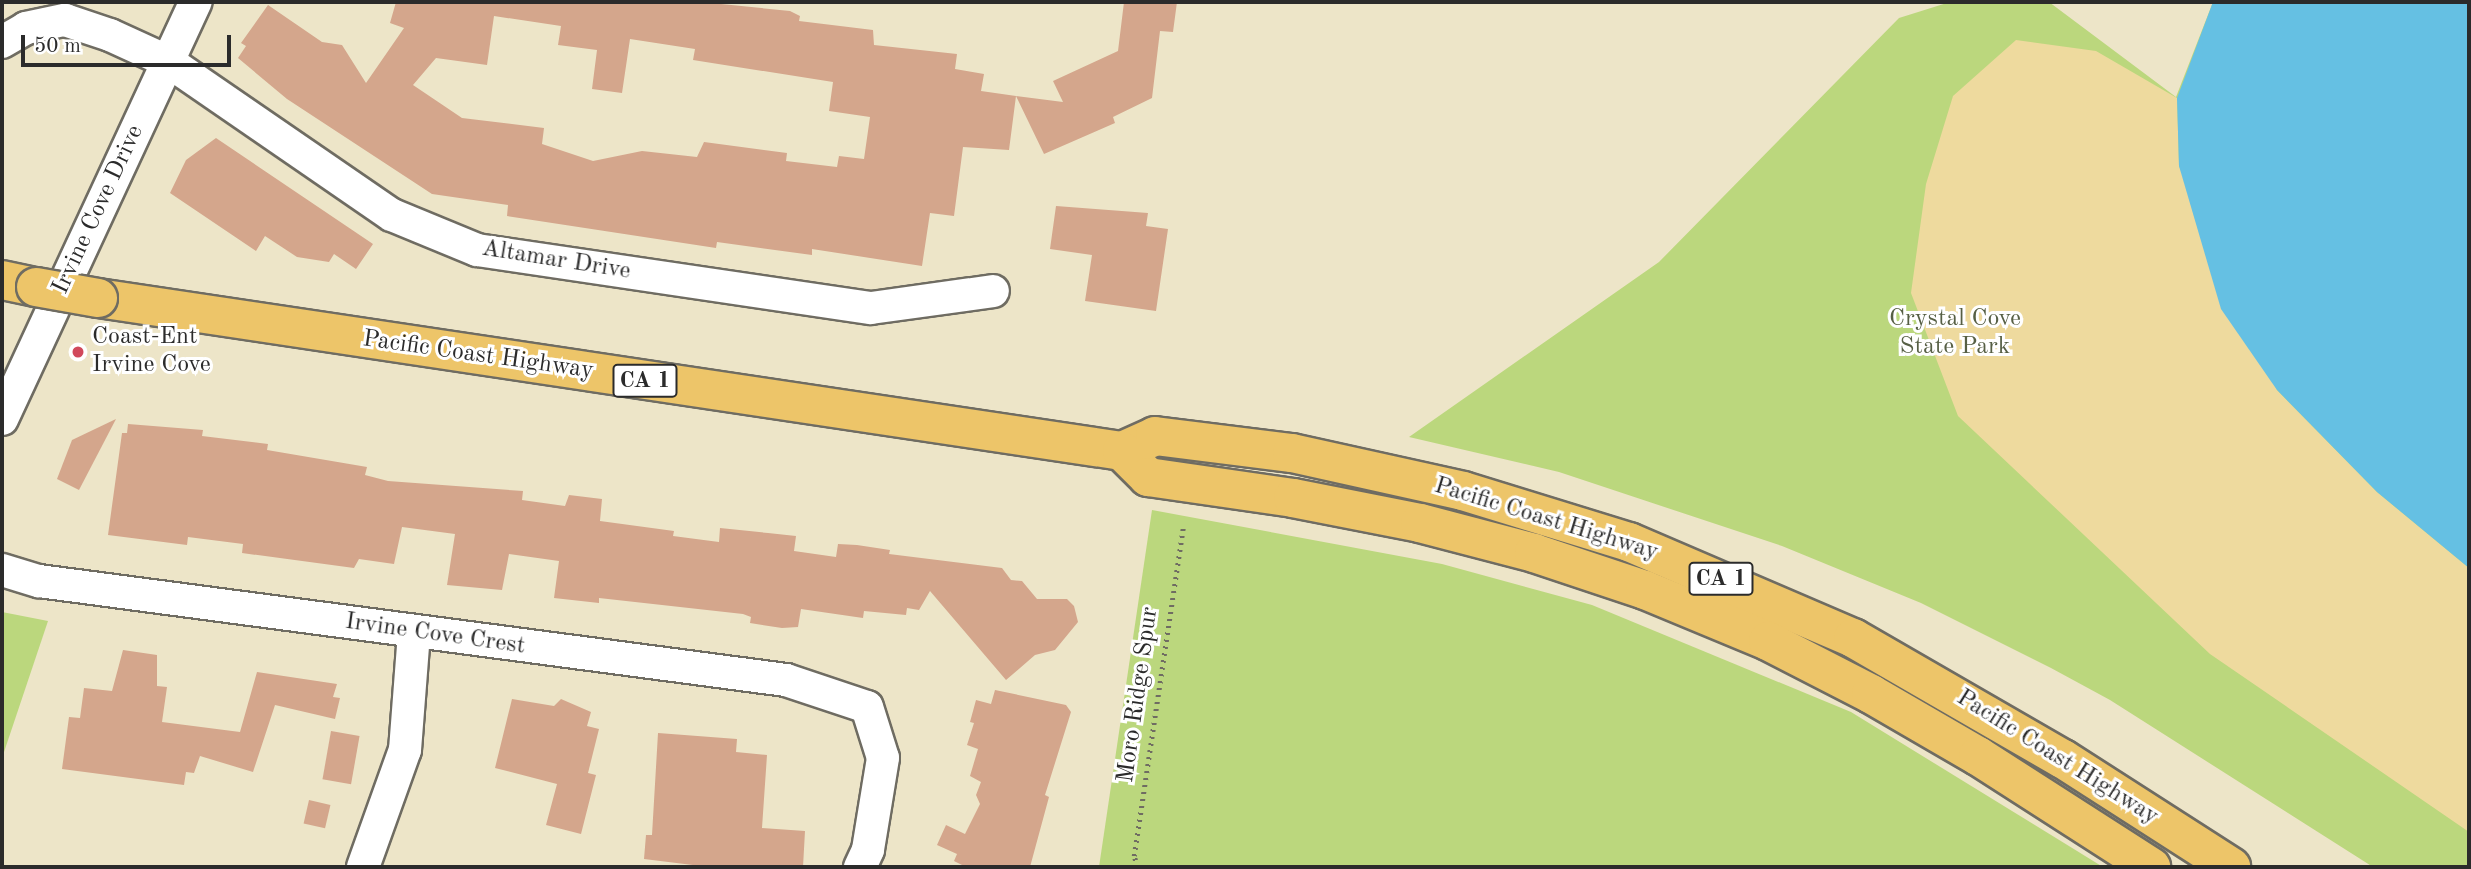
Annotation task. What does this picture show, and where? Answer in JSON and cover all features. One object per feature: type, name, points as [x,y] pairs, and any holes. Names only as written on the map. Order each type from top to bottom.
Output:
[{"type":"highway","name":"Pacific Coast Highway","points":[[15,279],[98,298],[1122,451],[1154,436],[1292,453],[1463,491],[1629,542],[1853,638],[2063,759],[2231,867]]},
{"type":"highway","name":"Pacific Coast Highway","points":[[1122,451],[1148,477],[1293,498],[1420,523],[1534,553],[1645,590],[1768,640],[1871,694],[1978,755],[2151,867]]},
{"type":"street","name":"Irvine Cove Drive","points":[[2,419],[196,2]]},
{"type":"street","name":"Altamar Drive","points":[[2,42],[26,27],[65,20],[169,62],[392,215],[477,250],[871,308],[993,291]]},
{"type":"street","name":"Irvine Cove Crest","points":[[2,570],[39,580],[414,633],[786,680],[867,707],[883,758],[868,850],[860,867]]},
{"type":"street","points":[[363,867],[405,750],[414,633]]},
{"type":"path","name":"Moro Ridge Spur","points":[[1137,867],[1136,843],[1183,528]]},
{"type":"green space","name":"Crystal Cove State Park","points":[[1950,2],[2049,2],[2176,97],[2213,2],[2469,2],[2469,867],[2373,867],[2110,700],[1921,603],[1782,546],[1559,472],[1409,437],[1659,262],[1899,18]]},
{"type":"green space","points":[[1152,510],[1442,564],[1592,605],[1851,712],[2103,867],[1099,867]]},
{"type":"green space","points":[[2,612],[48,621],[2,758]]},
{"type":"sand","points":[[2016,40],[2096,51],[2177,98],[2179,166],[2277,390],[2377,492],[2469,568],[2469,832],[2210,654],[1958,416],[1911,293],[1926,184],[1953,96]]},
{"type":"water","points":[[2213,2],[2469,2],[2469,568],[2377,492],[2277,390],[2221,309],[2179,166],[2177,98]]},
{"type":"building","points":[[396,2],[701,2],[790,11],[800,16],[799,21],[873,30],[874,45],[957,54],[955,69],[984,74],[981,91],[1016,96],[1009,150],[963,147],[954,216],[930,213],[922,266],[812,249],[812,255],[717,242],[716,248],[507,216],[508,205],[432,194],[287,99],[238,58],[246,46],[241,43],[268,5],[322,42],[342,45],[366,83],[404,28],[390,23]],"holes":[[[494,16],[561,26],[558,45],[597,50],[592,89],[622,93],[630,39],[695,49],[693,60],[833,82],[829,111],[870,117],[864,159],[839,156],[837,167],[786,161],[787,153],[704,142],[697,157],[642,151],[593,161],[542,144],[544,128],[462,118],[413,85],[436,58],[487,65]]]},
{"type":"building","points":[[1124,2],[1177,2],[1173,32],[1160,31],[1152,98],[1113,117],[1115,123],[1044,154],[1016,96],[1063,102],[1053,81],[1118,51]]},
{"type":"building","points":[[216,138],[373,244],[356,269],[334,254],[329,262],[297,257],[265,236],[256,251],[170,193],[186,160]]},
{"type":"building","points":[[1056,206],[1148,213],[1146,226],[1168,229],[1156,311],[1085,301],[1092,255],[1050,249]]},
{"type":"building","points":[[116,419],[79,490],[57,479],[72,440]]},
{"type":"building","points":[[128,424],[203,430],[202,436],[268,444],[267,450],[367,467],[365,475],[388,481],[523,491],[522,500],[565,506],[569,495],[602,499],[600,521],[674,531],[673,536],[719,542],[720,528],[796,536],[794,551],[836,557],[838,544],[857,545],[890,550],[889,554],[1002,568],[1011,580],[1022,581],[1037,599],[1067,599],[1074,606],[1078,622],[1055,650],[1035,655],[1006,680],[930,591],[919,610],[907,608],[906,615],[864,611],[863,618],[801,609],[798,627],[782,628],[750,623],[751,617],[743,614],[599,598],[599,603],[554,598],[559,561],[509,554],[502,590],[447,585],[455,534],[402,527],[394,564],[359,559],[354,568],[242,553],[243,544],[188,537],[187,545],[108,535],[122,433],[127,433]]},
{"type":"building","points":[[123,650],[157,655],[157,686],[167,687],[162,722],[240,732],[257,672],[337,684],[333,697],[340,698],[335,719],[275,705],[253,772],[200,756],[194,773],[186,772],[184,785],[62,769],[69,717],[80,718],[84,688],[112,691]]},
{"type":"building","points":[[995,690],[1066,705],[1071,712],[1045,795],[1049,797],[1030,867],[966,867],[954,861],[957,854],[937,845],[946,825],[965,834],[980,804],[976,795],[981,782],[970,776],[978,749],[967,745],[974,723],[970,722],[976,700],[991,704]]},
{"type":"building","points":[[512,699],[554,706],[561,699],[591,712],[587,726],[599,729],[588,773],[596,775],[581,834],[546,825],[557,784],[495,768]]},
{"type":"building","points":[[331,731],[360,736],[351,784],[322,779]]},
{"type":"building","points":[[658,733],[737,739],[736,752],[767,755],[762,828],[805,831],[803,867],[709,867],[644,859],[646,835],[652,835]]},
{"type":"building","points":[[309,800],[330,805],[325,828],[304,823]]},
{"type":"place","name":"Coast-Ent Irvine Cove","points":[[78,352]]}]
